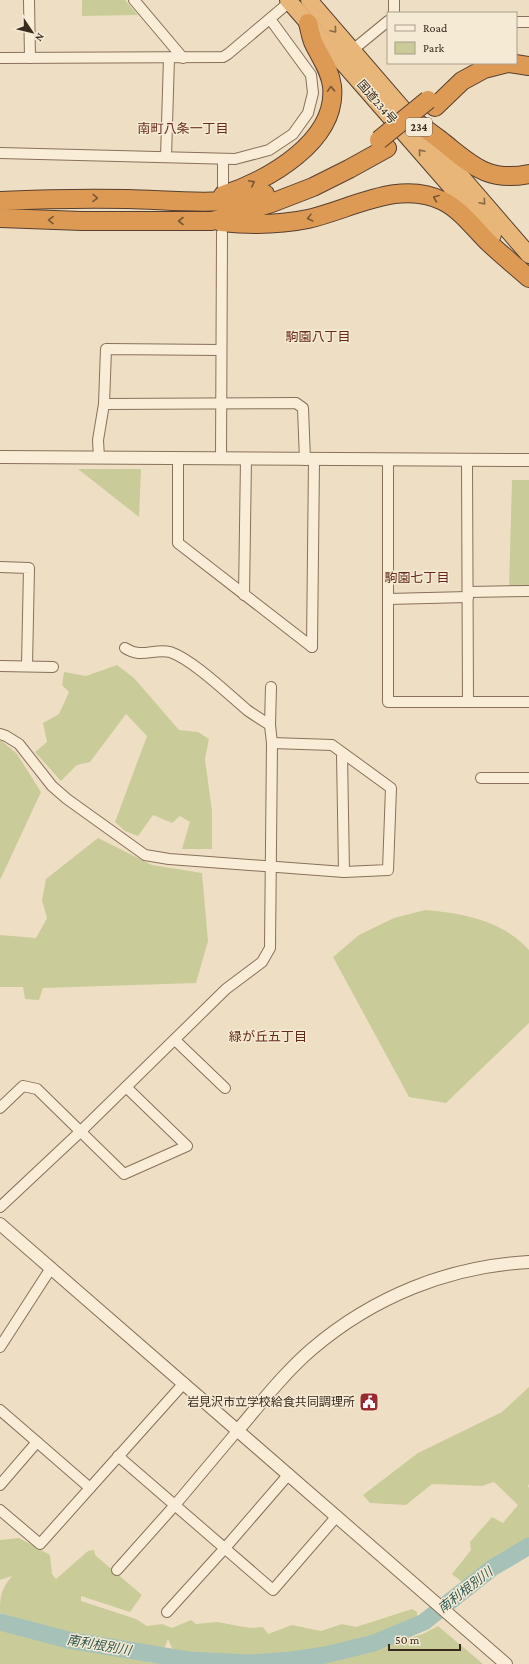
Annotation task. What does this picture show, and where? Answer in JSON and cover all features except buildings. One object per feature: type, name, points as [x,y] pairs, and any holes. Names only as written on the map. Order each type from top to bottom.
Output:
[{"type":"highway","name":"国道234号","points":[[309,0],[346,55],[529,277]]},
{"type":"highway","name":"国道234号","points":[[290,1],[308,23],[346,55],[412,119],[529,255]]},
{"type":"highway","points":[[203,202],[231,193],[276,171],[292,159],[318,132],[326,118],[331,103],[332,87],[328,70],[313,43],[308,23]]},
{"type":"highway","points":[[517,55],[529,57]]},
{"type":"highway","points":[[431,103],[453,78],[474,64]]},
{"type":"highway","points":[[217,227],[269,204],[312,188],[349,170],[383,144],[431,103],[462,81],[484,69],[504,64]]},
{"type":"highway","points":[[515,64],[529,66]]},
{"type":"highway","points":[[412,119],[466,162],[480,170],[498,176],[514,177],[529,174]]},
{"type":"highway","points":[[0,201],[83,198],[203,202],[248,198],[289,187],[383,144]]},
{"type":"highway","points":[[0,218],[217,227],[250,225],[309,219],[387,195],[409,192],[428,195],[444,201],[455,209],[489,243],[529,277]]},
{"type":"street","points":[[29,0],[30,58]]},
{"type":"street","points":[[134,0],[183,58]]},
{"type":"street","points":[[394,0],[394,12]]},
{"type":"street","points":[[0,58],[223,57],[290,1]]},
{"type":"street","points":[[0,153],[235,159],[269,150],[293,134],[308,113],[313,93],[311,75],[270,19]]},
{"type":"street","points":[[346,55],[387,22]]},
{"type":"street","points":[[517,22],[529,22]]},
{"type":"street","points":[[166,157],[169,58]]},
{"type":"street","points":[[223,159],[223,186]]},
{"type":"street","points":[[217,227],[221,350],[221,459]]},
{"type":"street","points":[[99,458],[98,440],[104,404],[106,349],[221,350]]},
{"type":"street","points":[[104,404],[296,403],[303,408],[310,460],[312,647],[178,543],[178,459]]},
{"type":"street","points":[[0,457],[310,460],[529,460]]},
{"type":"street","points":[[244,594],[246,459]]},
{"type":"street","points":[[388,460],[388,702],[529,702]]},
{"type":"street","points":[[467,460],[468,702]]},
{"type":"street","points":[[0,567],[29,568],[27,666]]},
{"type":"street","points":[[388,599],[529,591]]},
{"type":"street","points":[[125,648],[141,654],[170,652],[194,666],[248,711],[270,725]]},
{"type":"street","points":[[0,666],[52,667]]},
{"type":"street","points":[[0,1207],[80,1132],[226,989],[262,962],[270,948],[272,743],[270,725],[271,687]]},
{"type":"street","points":[[0,734],[19,744],[52,786],[67,799],[145,855],[169,859],[344,872],[388,870],[391,788],[332,745],[272,743]]},
{"type":"street","points":[[342,753],[344,872]]},
{"type":"street","points":[[481,778],[529,778]]},
{"type":"street","points":[[175,1040],[225,1088]]},
{"type":"street","points":[[0,1108],[23,1086],[37,1089],[124,1174],[187,1146],[126,1087]]},
{"type":"street","points":[[0,1224],[506,1664]]},
{"type":"street","points":[[117,1570],[286,1376],[311,1350],[337,1329],[393,1296],[420,1284],[464,1270],[490,1265],[529,1262]]},
{"type":"street","points":[[0,1347],[51,1268]]},
{"type":"street","points":[[0,1510],[40,1544],[184,1383]]},
{"type":"street","points":[[0,1410],[90,1488]]},
{"type":"street","points":[[0,1485],[38,1442]]},
{"type":"street","points":[[118,1456],[273,1590],[337,1516]]},
{"type":"street","points":[[167,1612],[225,1548],[288,1474]]},
{"type":"green space","points":[[82,0],[125,0],[138,15],[82,16]]},
{"type":"green space","points":[[78,469],[141,469],[139,517]]},
{"type":"green space","points":[[512,480],[529,480],[529,587],[509,588]]},
{"type":"green space","points":[[117,665],[134,678],[179,730],[198,732],[209,739],[205,759],[212,811],[212,849],[182,849],[190,822],[180,816],[172,823],[153,815],[138,836],[125,831],[115,822],[147,736],[126,714],[90,762],[77,765],[61,781],[35,752],[47,742],[43,723],[59,714],[69,692],[62,685],[64,672],[86,676]]},
{"type":"green space","points":[[0,741],[2,741],[17,754],[41,792],[0,880]]},
{"type":"green space","points":[[98,838],[152,865],[202,873],[208,941],[196,983],[43,988],[39,1000],[25,999],[23,987],[0,987],[0,935],[36,938],[47,918],[42,900],[46,879]]},
{"type":"green space","points":[[425,910],[468,916],[495,925],[519,940],[529,950],[529,1023],[446,1103],[409,1097],[333,957],[359,935],[394,918]]},
{"type":"green space","points":[[529,1387],[529,1539],[496,1556],[462,1582],[452,1574],[471,1550],[470,1542],[492,1517],[503,1523],[518,1505],[494,1482],[482,1486],[432,1484],[406,1505],[370,1503],[363,1495],[418,1453],[502,1412]]},
{"type":"green space","points":[[19,1538],[50,1555],[52,1574],[56,1579],[88,1551],[94,1550],[95,1555],[142,1595],[130,1612],[81,1596],[81,1601],[136,1619],[147,1626],[162,1624],[172,1628],[191,1620],[196,1624],[217,1622],[250,1628],[263,1627],[268,1634],[292,1625],[321,1631],[342,1624],[356,1627],[412,1609],[417,1612],[417,1623],[384,1642],[312,1663],[318,1663],[423,1634],[438,1626],[483,1664],[195,1664],[182,1662],[172,1648],[168,1639],[160,1654],[147,1662],[166,1664],[0,1664],[0,1623],[41,1638],[142,1661],[106,1651],[89,1635],[34,1627],[0,1613],[2,1593],[5,1585],[12,1576],[0,1580],[0,1540]]},
{"type":"waterway","name":"南利根別川","points":[[0,1622],[68,1640],[188,1660],[249,1663],[292,1660],[325,1655],[374,1643],[424,1622],[492,1568],[529,1546]]},
{"type":"place","name":"岩見沢市立学校給食共同調理所","points":[[369,1402]]},
{"type":"district","name":"南町八条一丁目","points":[[183,128]]},
{"type":"district","name":"駒園八丁目","points":[[318,336]]},
{"type":"district","name":"駒園七丁目","points":[[417,577]]},
{"type":"district","name":"緑が丘五丁目","points":[[268,1036]]}]
